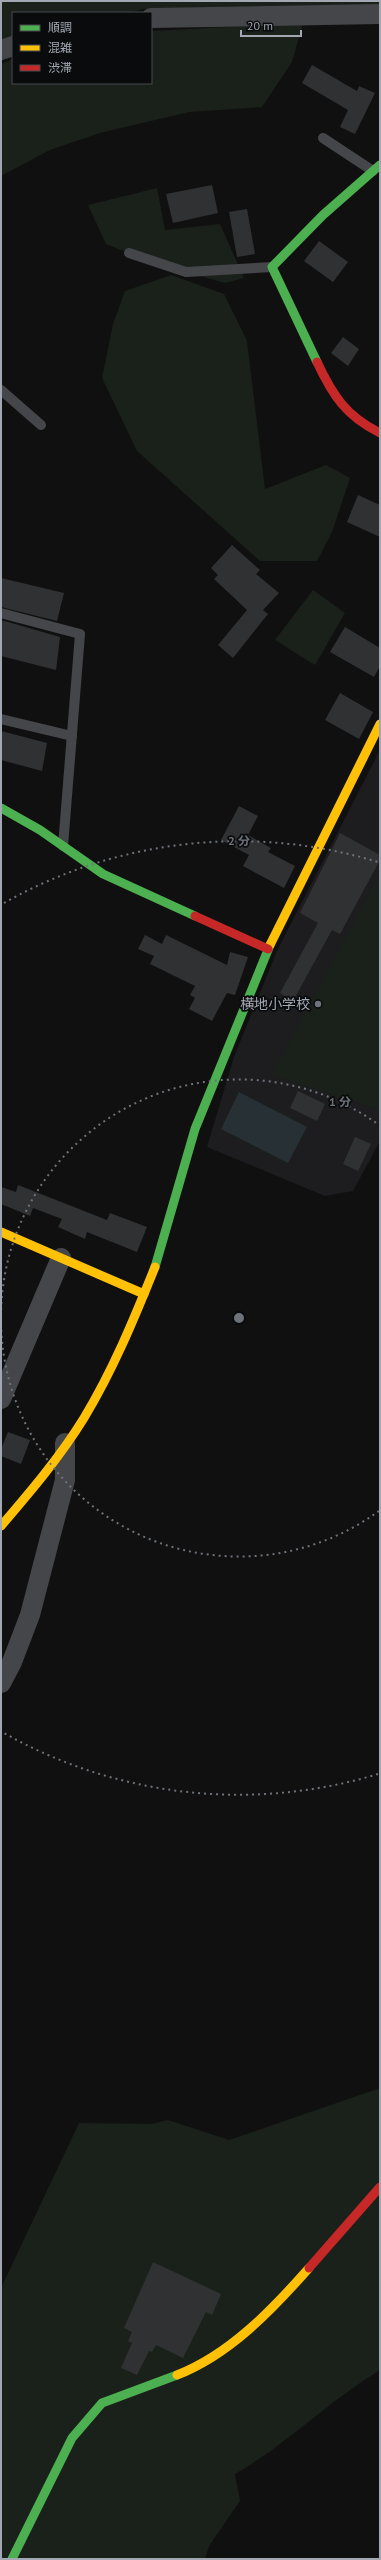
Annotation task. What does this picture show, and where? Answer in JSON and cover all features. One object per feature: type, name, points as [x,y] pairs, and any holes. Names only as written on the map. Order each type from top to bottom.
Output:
[{"type":"street","points":[[152,18],[380,14]]},
{"type":"street","points":[[1,50],[12,46]]},
{"type":"street","points":[[377,168],[323,215],[272,267],[332,393],[360,423],[380,434]]},
{"type":"street","points":[[1,1526],[47,1472],[65,1443],[84,1418],[125,1342],[170,1222],[195,1129],[268,949],[380,724]]},
{"type":"street","points":[[1,808],[63,846],[103,874],[268,949]]},
{"type":"street","points":[[1,1232],[144,1294]]},
{"type":"street","points":[[1,1399],[7,1367],[61,1258]]},
{"type":"street","points":[[1,1684],[12,1662],[30,1615],[65,1480],[65,1443]]},
{"type":"street","points":[[12,2559],[72,2438],[102,2403],[193,2369],[238,2339],[287,2293],[380,2187]]},
{"type":"lane","points":[[323,138],[377,168]]},
{"type":"lane","points":[[129,253],[186,272],[272,267]]},
{"type":"lane","points":[[1,390],[41,425]]},
{"type":"lane","points":[[1,613],[80,634],[63,846]]},
{"type":"lane","points":[[1,719],[72,736]]},
{"type":"shaded area","points":[[1,1],[380,1],[380,5],[144,9],[131,12],[12,12],[12,40],[1,42]]},
{"type":"shaded area","points":[[303,23],[292,62],[262,107],[189,112],[100,133],[50,150],[1,176],[1,64],[12,59],[12,84],[152,84],[152,31]]},
{"type":"shaded area","points":[[157,188],[165,230],[220,224],[244,278],[225,283],[154,263],[106,244],[88,205]]},
{"type":"shaded area","points":[[171,275],[224,294],[247,341],[265,489],[326,465],[350,478],[332,532],[317,561],[260,561],[137,451],[102,378],[113,324],[125,291]]},
{"type":"shaded area","points":[[313,590],[345,613],[315,665],[275,640]]},
{"type":"shaded area","name":"横地小学校","points":[[380,750],[380,1141],[353,1191],[325,1196],[207,1147],[234,1057],[277,951]]},
{"type":"shaded area","points":[[380,874],[380,1110],[272,1075]]},
{"type":"shaded area","points":[[239,1092],[307,1127],[288,1163],[221,1129]]},
{"type":"shaded area","points":[[380,2088],[380,2370],[343,2395],[254,2462],[235,2474],[240,2501],[209,2546],[205,2559],[1,2559],[1,2288],[79,2123],[151,2124],[168,2120],[229,2140]]},
{"type":"building","points":[[312,65],[357,91],[359,86],[375,93],[355,134],[340,127],[348,110],[302,83]]},
{"type":"building","points":[[212,185],[218,213],[173,223],[166,194]]},
{"type":"building","points":[[247,209],[255,254],[237,257],[229,212]]},
{"type":"building","points":[[319,241],[348,262],[333,282],[304,261]]},
{"type":"building","points":[[343,337],[359,349],[348,366],[331,353]]},
{"type":"building","points":[[358,495],[380,505],[380,537],[347,522]]},
{"type":"building","points":[[232,545],[260,570],[256,574],[279,593],[263,610],[268,614],[233,658],[218,645],[247,610],[214,579],[218,575],[211,568]]},
{"type":"building","points":[[1,578],[64,593],[57,621],[1,607]]},
{"type":"building","points":[[1,620],[60,637],[56,670],[1,656]]},
{"type":"building","points":[[345,627],[380,648],[380,666],[374,677],[330,652]]},
{"type":"building","points":[[340,693],[373,712],[359,739],[325,720]]},
{"type":"building","points":[[1,731],[47,743],[42,771],[1,760]]},
{"type":"building","points":[[239,806],[258,816],[248,835],[271,848],[268,852],[295,866],[284,888],[243,866],[249,855],[221,840]]},
{"type":"building","points":[[340,833],[380,855],[380,860],[340,934],[332,930],[293,1001],[280,993],[318,923],[300,913]]},
{"type":"building","points":[[145,935],[162,944],[166,935],[227,965],[230,952],[248,957],[235,995],[227,993],[212,1021],[189,1009],[195,998],[190,995],[195,986],[150,964],[154,956],[138,949]]},
{"type":"building","points":[[298,1091],[325,1104],[317,1121],[290,1108]]},
{"type":"building","points":[[355,1137],[371,1144],[358,1171],[343,1164]]},
{"type":"building","points":[[18,1185],[107,1220],[110,1213],[147,1227],[137,1252],[87,1232],[85,1239],[58,1227],[62,1219],[33,1208],[30,1216],[1,1204],[1,1187],[16,1192]]},
{"type":"building","points":[[8,1432],[30,1440],[21,1464],[1,1456],[1,1449]]},
{"type":"building","points":[[153,2262],[221,2294],[212,2315],[206,2312],[183,2358],[156,2345],[152,2352],[149,2351],[137,2375],[121,2368],[132,2343],[128,2341],[132,2332],[124,2328]]},
{"type":"traffic: fast","points":[[317,362],[272,267],[323,215],[380,165]]},
{"type":"traffic: fast","points":[[1,808],[40,830],[103,874],[195,916]]},
{"type":"traffic: fast","points":[[155,1267],[195,1129],[270,945]]},
{"type":"traffic: fast","points":[[12,2559],[72,2438],[102,2403],[177,2375]]},
{"type":"traffic: slow","points":[[270,945],[380,724]]},
{"type":"traffic: slow","points":[[1,1232],[144,1294]]},
{"type":"traffic: slow","points":[[1,1526],[55,1460],[95,1400],[114,1363],[155,1267]]},
{"type":"traffic: slow","points":[[177,2375],[214,2356],[249,2330],[280,2300],[309,2268]]},
{"type":"traffic: jam","points":[[317,362],[335,395],[349,412],[358,420],[380,433]]},
{"type":"traffic: jam","points":[[195,916],[268,949]]},
{"type":"traffic: jam","points":[[309,2268],[380,2187]]},
{"type":"place","name":"横地小学校","points":[[318,1004]]}]
